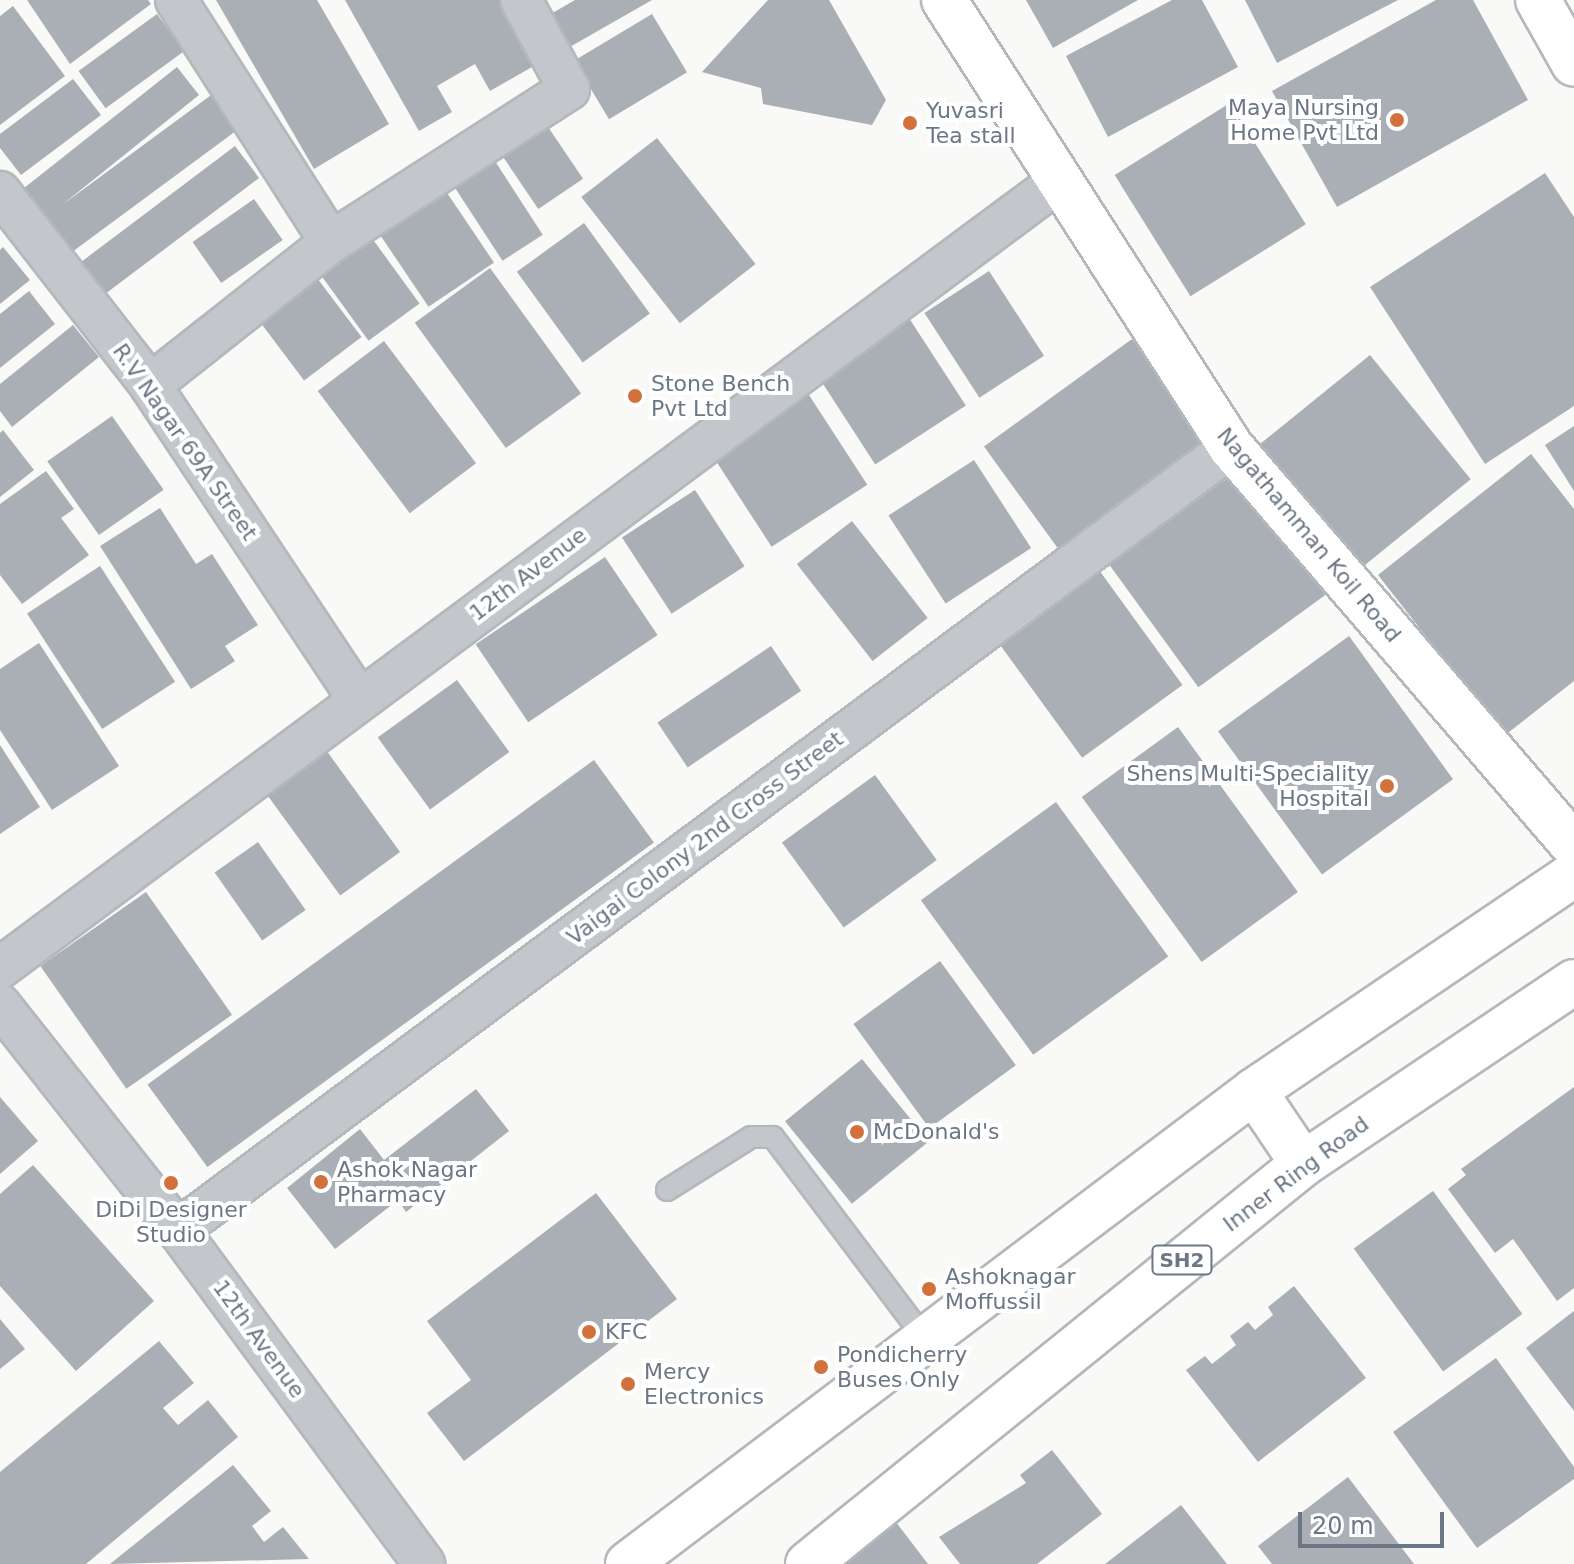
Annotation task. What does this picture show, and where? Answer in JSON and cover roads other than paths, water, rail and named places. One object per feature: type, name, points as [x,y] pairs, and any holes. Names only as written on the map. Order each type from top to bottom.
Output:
[{"type":"main road","name":"Nagathamman Koil Road","points":[[944,0],[1058,182],[1231,447],[1574,846]]},
{"type":"main road","points":[[1538,0],[1574,64]]},
{"type":"main road","points":[[644,1559],[925,1339],[1254,1091],[1574,874]]},
{"type":"main road","name":"Inner Ring Road","points":[[808,1564],[1303,1164],[1574,982]]},
{"type":"main road","points":[[1254,1091],[1303,1164]]},
{"type":"street","points":[[176,0],[331,242]]},
{"type":"street","points":[[150,385],[331,242],[569,89],[521,0]]},
{"type":"street","name":"12th Avenue","points":[[0,968],[1058,182]]},
{"type":"street","name":"R.V Nagar 69A Street","points":[[0,192],[150,385],[359,700]]},
{"type":"street","name":"Vaigai Colony 2nd Cross Street","points":[[178,1230],[1231,447]]},
{"type":"street","name":"12th Avenue","points":[[0,1005],[178,1230],[424,1564]]},
{"type":"lane","points":[[667,1190],[751,1137],[773,1137],[925,1339]]},
{"type":"place","name":"Maya Nursing Home Pvt Ltd","points":[[1397,120]]},
{"type":"place","name":"Yuvasri Tea stall","points":[[910,123]]},
{"type":"place","name":"Stone Bench Pvt Ltd","points":[[635,396]]},
{"type":"place","name":"Shens Multi-Speciality Hospital","points":[[1387,786]]},
{"type":"place","name":"McDonald's","points":[[857,1132]]},
{"type":"place","name":"Ashok Nagar Pharmacy","points":[[321,1182]]},
{"type":"place","name":"DiDi Designer Studio","points":[[171,1183]]},
{"type":"place","name":"Ashoknagar Moffussil","points":[[929,1289]]},
{"type":"place","name":"KFC","points":[[589,1332]]},
{"type":"place","name":"Pondicherry Buses Only","points":[[821,1367]]},
{"type":"place","name":"Mercy Electronics","points":[[628,1384]]}]
